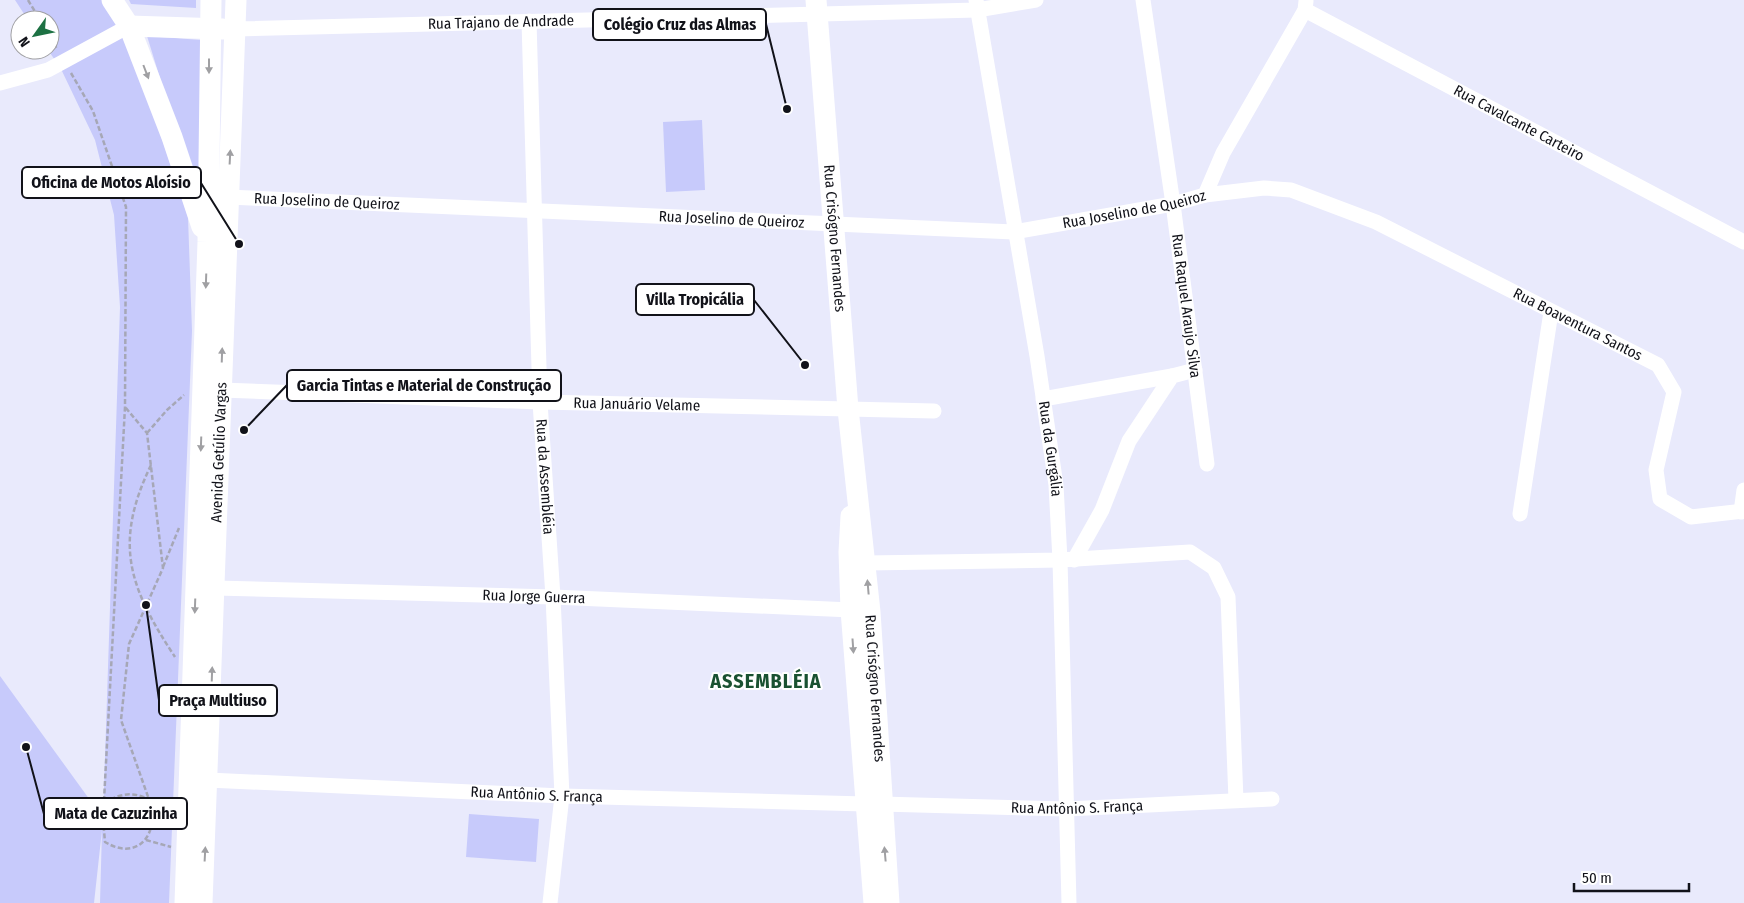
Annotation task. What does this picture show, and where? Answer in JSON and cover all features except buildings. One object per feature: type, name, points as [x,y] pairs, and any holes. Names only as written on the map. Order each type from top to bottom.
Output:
[{"type":"main road","points":[[112,0],[129,26],[172,137],[208,242]]},
{"type":"main road","name":"Avenida Getúlio Vargas","points":[[185,903],[208,242],[209,29],[211,0]]},
{"type":"main road","name":"Avenida Getúlio Vargas","points":[[202,903],[216,588],[220,390],[236,0]]},
{"type":"main road","name":"Rua Crisógno Fernandes","points":[[816,8],[835,225],[848,409],[866,563],[874,903]]},
{"type":"main road","points":[[129,26],[235,29]]},
{"type":"main road","name":"Rua Crisógno Fernandes","points":[[855,476],[849,528],[851,610],[873,804],[889,903]]},
{"type":"street","name":"Rua Trajano de Andrade","points":[[235,29],[529,21],[816,8],[976,5],[1036,0]]},
{"type":"street","name":"Rua Raquel Araujo Silva","points":[[1143,0],[1174,204],[1207,464]]},
{"type":"street","name":"Rua da Gurgália","points":[[976,5],[1043,399],[1067,560],[1069,903]]},
{"type":"street","points":[[1205,195],[1223,153],[1306,5]]},
{"type":"street","name":"Rua Cavalcante Carteiro","points":[[1306,5],[1744,242]]},
{"type":"street","name":"Rua da Assembléia","points":[[529,21],[540,402],[553,597],[562,796],[550,903]]},
{"type":"street","points":[[0,83],[34,75],[129,26]]},
{"type":"street","name":"Rua Joselino de Queiroz","points":[[228,197],[1014,232],[1174,204],[1205,195],[1264,188],[1291,190]]},
{"type":"street","name":"Rua Boaventura Santos","points":[[1291,190],[1376,222],[1658,365],[1674,392],[1656,470],[1660,500],[1691,516],[1742,512]]},
{"type":"street","points":[[1520,514],[1551,312]]},
{"type":"street","points":[[1043,399],[1172,376],[1195,370]]},
{"type":"street","points":[[1067,560],[1102,510],[1129,441],[1172,376]]},
{"type":"street","name":"Rua Januário Velame","points":[[220,390],[540,402],[934,412]]},
{"type":"street","points":[[1742,512],[1744,490]]},
{"type":"street","points":[[866,563],[1067,560],[1190,552],[1214,568],[1228,597],[1236,800]]},
{"type":"street","name":"Rua Jorge Guerra","points":[[216,588],[553,597],[851,610]]},
{"type":"street","name":"Rua Antônio S. França","points":[[208,780],[562,796],[1067,809],[1272,799]]},
{"type":"path","points":[[60,54],[93,111],[126,206],[125,407],[104,803],[105,842],[117,849],[134,848],[146,840],[154,822],[121,720],[129,644],[163,568],[146,434],[125,407]]},
{"type":"path","points":[[146,434],[167,410],[203,378]]},
{"type":"path","points":[[151,465],[133,510],[128,541],[132,568],[145,607],[176,659],[193,673]]},
{"type":"path","points":[[104,803],[115,796],[128,793],[148,800]]},
{"type":"path","points":[[146,840],[166,847],[187,848]]},
{"type":"shaded area","points":[[15,0],[105,0],[132,49],[188,217],[192,331],[169,903],[100,903],[102,830],[94,903],[0,903],[0,676],[103,818],[120,307],[114,215],[95,140],[55,60],[60,60],[60,10],[22,10]]},
{"type":"shaded area","points":[[129,0],[196,0],[196,8],[131,4]]},
{"type":"shaded area","points":[[147,36],[201,40],[200,208]]},
{"type":"shaded area","points":[[702,120],[705,190],[666,192],[663,122]]},
{"type":"shaded area","points":[[469,814],[539,819],[536,862],[466,857]]},
{"type":"place","name":"Colégio Cruz das Almas","points":[[787,109]]},
{"type":"place","name":"Oficina de Motos Aloísio","points":[[239,244]]},
{"type":"place","name":"Villa Tropicália","points":[[805,365]]},
{"type":"place","name":"Garcia Tintas e Material de Construção","points":[[244,430]]},
{"type":"place","name":"Praça Multiuso","points":[[146,605]]},
{"type":"place","name":"Mata de Cazuzinha","points":[[26,747]]},
{"type":"district","name":"ASSEMBLÉIA","points":[[766,681]]}]
